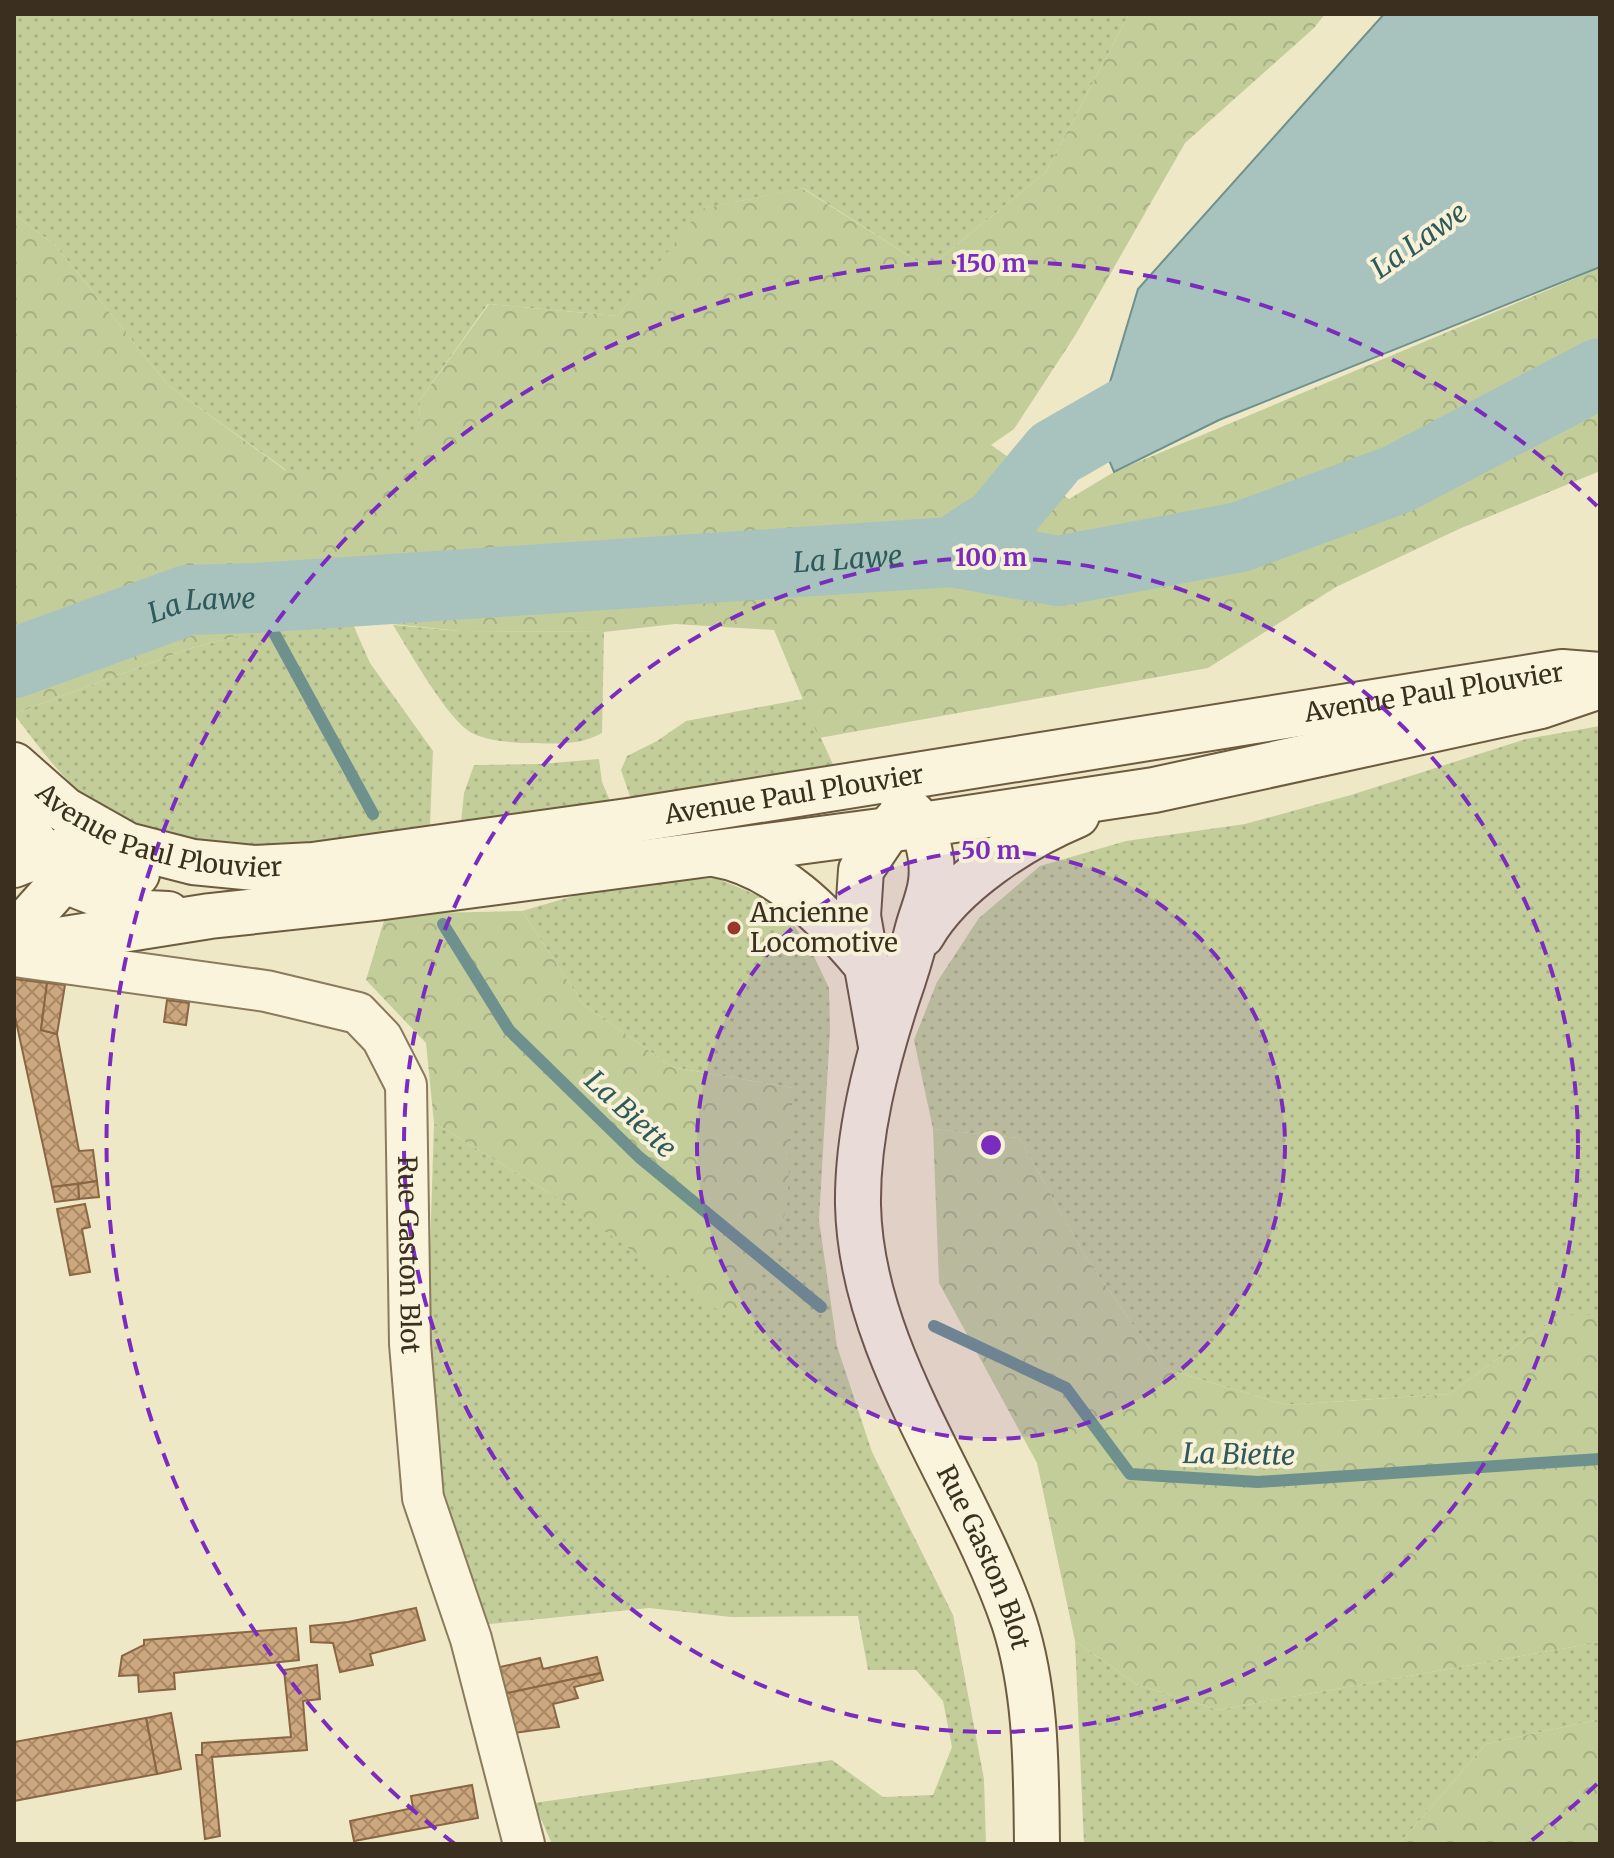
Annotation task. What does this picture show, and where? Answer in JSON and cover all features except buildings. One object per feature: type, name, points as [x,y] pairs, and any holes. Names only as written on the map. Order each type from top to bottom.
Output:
[{"type":"main road","name":"Avenue Paul Plouvier","points":[[52,851],[98,858],[137,874],[185,886],[232,890],[278,880],[313,865],[838,789],[1562,672],[1600,675]]},
{"type":"main road","name":"Avenue Paul Plouvier","points":[[14,765],[52,851],[80,887],[147,913],[210,916],[376,898],[708,853],[905,821],[1154,790],[1541,706],[1600,686]]},
{"type":"main road","points":[[838,789],[905,821],[931,798],[1125,760],[1212,729]]},
{"type":"main road","name":"Rue Gaston Blot","points":[[912,951],[931,919],[999,857],[1031,836],[1108,803],[1154,790]]},
{"type":"main road","points":[[14,800],[34,842],[52,851],[28,920],[14,930]]},
{"type":"main road","name":"Rue Gaston Blot","points":[[881,1049],[858,916],[861,870],[905,821],[930,859],[931,881],[881,1049],[866,1125],[858,1204],[861,1243],[868,1285],[894,1358],[1014,1621],[1022,1650],[1036,1751],[1037,1844]]},
{"type":"main road","name":"Rue Gaston Blot","points":[[708,853],[743,861],[785,886],[828,920],[864,962]]},
{"type":"main road","points":[[14,947],[210,916]]},
{"type":"street","name":"Rue Gaston Blot","points":[[14,956],[266,991],[358,1013],[382,1038],[406,1085],[410,1344],[423,1498],[471,1639],[524,1844]]},
{"type":"green space","points":[[14,14],[1129,14],[1046,172],[928,268],[803,188],[702,209],[618,316],[488,304],[420,400],[417,470],[286,470],[169,386],[55,245],[14,214]]},
{"type":"green space","points":[[1129,14],[1325,14],[1314,28],[1185,143],[1076,334],[1014,429],[991,445],[1069,499],[1114,472],[1600,268],[1600,471],[1459,529],[1336,587],[1208,668],[819,738],[774,630],[675,624],[604,632],[460,631],[314,616],[188,649],[14,714],[14,214],[55,245],[169,386],[285,470],[416,470],[420,400],[489,304],[618,316],[701,209],[802,188],[928,268],[1046,172]]},
{"type":"green space","points":[[315,616],[351,620],[370,663],[433,751],[430,826],[330,842],[263,846],[196,841],[163,834],[117,818],[82,794],[14,714],[188,649]]},
{"type":"green space","points":[[393,625],[460,631],[604,632],[602,733],[577,742],[552,744],[504,742],[474,734],[453,716]]},
{"type":"green space","points":[[803,699],[837,773],[632,802],[621,770],[627,756],[657,741],[686,721]]},
{"type":"green space","points":[[1600,726],[1600,1315],[1558,1315],[1449,1394],[1286,1405],[1163,1368],[1087,1259],[1019,1138],[933,1129],[914,1040],[937,982],[979,918],[1040,866],[1126,841],[1245,824],[1351,795],[1526,739]]},
{"type":"green space","points":[[599,759],[602,782],[613,808],[461,823],[464,793],[474,765]]},
{"type":"green space","points":[[716,878],[757,895],[791,921],[811,950],[829,988],[830,1030],[819,1220],[837,1346],[872,1452],[953,1615],[984,1779],[986,1844],[552,1844],[534,1803],[832,1760],[883,1797],[933,1795],[952,1747],[943,1701],[916,1670],[868,1670],[858,1616],[731,1617],[649,1608],[480,1625],[439,1501],[427,1344],[434,1123],[551,1194],[793,1088],[672,1067],[583,1004],[522,911],[594,890],[662,880]]},
{"type":"green space","points":[[522,911],[583,1004],[672,1067],[793,1088],[787,1208],[742,1327],[551,1194],[434,1123],[426,1043],[366,980],[386,914]]},
{"type":"green space","points":[[933,1129],[1019,1138],[1087,1259],[1163,1368],[1286,1405],[1449,1394],[1558,1315],[1600,1315],[1600,1642],[1218,1710],[1136,1684],[1075,1641],[1037,1463],[939,1283]]},
{"type":"green space","points":[[1075,1641],[1136,1684],[1218,1710],[1600,1642],[1600,1719],[1486,1744],[1399,1844],[1084,1844]]},
{"type":"green space","points":[[1600,1719],[1600,1844],[1399,1844],[1486,1744]]},
{"type":"water","points":[[1384,14],[1600,14],[1600,267],[1219,420],[1114,472],[1096,429],[1138,289]]},
{"type":"waterway","points":[[952,552],[1058,571],[1240,537],[1398,479],[1600,373]]},
{"type":"waterway","name":"La Lawe","points":[[14,663],[188,600],[952,552],[998,522],[1055,453],[1130,410],[1184,389]]},
{"type":"waterway","name":"La Biette","points":[[255,598],[373,814]]},
{"type":"waterway","name":"La Biette","points":[[443,924],[509,1030],[639,1157],[821,1307]]},
{"type":"waterway","name":"La Biette","points":[[934,1326],[1066,1388],[1130,1474],[1258,1482],[1600,1459]]},
{"type":"place","name":"Ancienne Locomotive","points":[[734,928]]}]
